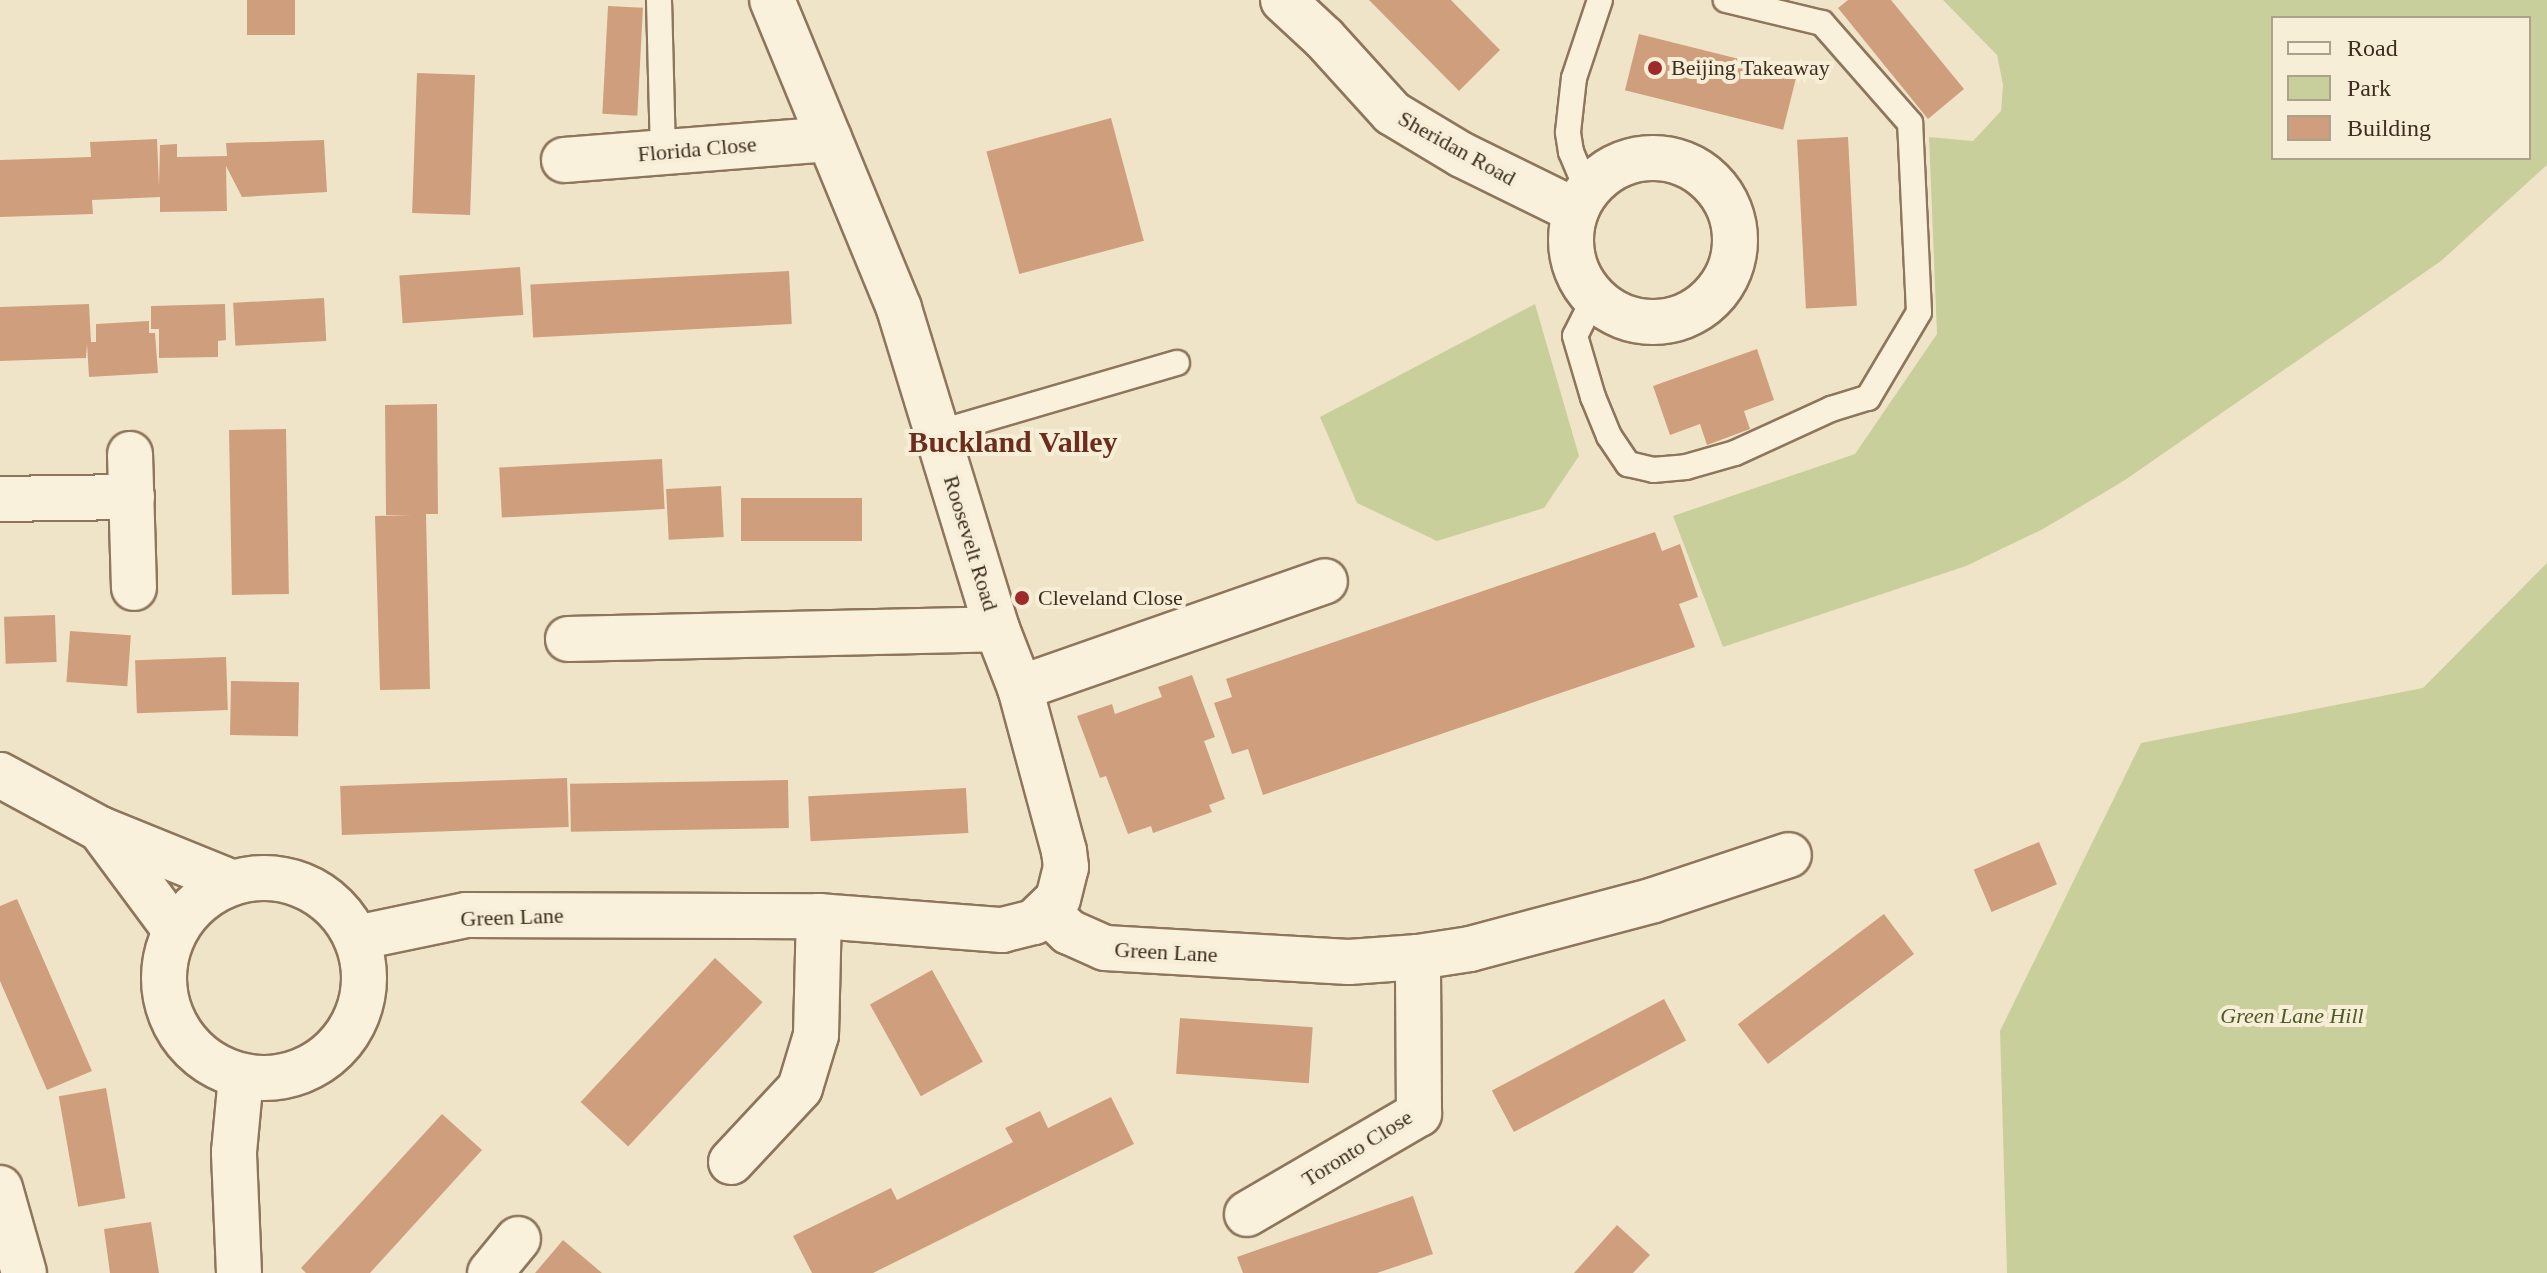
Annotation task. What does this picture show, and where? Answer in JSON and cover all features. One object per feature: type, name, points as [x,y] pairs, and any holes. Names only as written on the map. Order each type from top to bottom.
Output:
[{"type":"street","name":"Roosevelt Road","points":[[772,0],[899,308],[997,629],[1020,688],[1066,867],[1061,891],[1048,912]]},
{"type":"street","name":"Sheridan Road","points":[[1283,0],[1324,38],[1392,113],[1462,155],[1581,201]]},
{"type":"street","name":"Florida Close","points":[[564,160],[829,139]]},
{"type":"street","points":[[1647,157],[1670,159],[1692,168],[1711,182],[1725,200],[1733,223],[1734,246],[1730,269],[1718,289],[1691,312],[1658,322],[1635,320],[1613,312],[1594,298],[1580,279],[1572,257],[1571,234],[1581,201],[1603,174],[1624,162],[1647,157]]},
{"type":"street","points":[[130,454],[134,588]]},
{"type":"street","points":[[0,499],[132,497]]},
{"type":"street","points":[[1020,688],[1325,581]]},
{"type":"street","points":[[568,639],[997,629]]},
{"type":"street","points":[[0,775],[100,829],[231,882]]},
{"type":"street","points":[[100,829],[175,930]]},
{"type":"street","name":"Green Lane","points":[[356,938],[466,915],[819,916],[1002,930],[1019,928],[1048,912],[1069,932],[1105,948],[1349,962],[1470,949],[1654,900],[1789,855]]},
{"type":"street","points":[[264,877],[296,883],[326,898],[343,916],[356,938],[364,969],[362,1001],[350,1030],[330,1055],[304,1072],[272,1079],[241,1077],[212,1066],[188,1046],[171,1020],[163,990],[164,959],[175,930],[189,909],[209,893],[231,882],[264,877]]},
{"type":"street","points":[[731,1162],[800,1088],[816,1035],[819,916]]},
{"type":"street","name":"Toronto Close","points":[[1247,1214],[1419,1114],[1418,957]]},
{"type":"street","points":[[239,1273],[234,1152],[241,1077]]},
{"type":"street","points":[[0,1188],[24,1273]]},
{"type":"street","points":[[490,1273],[518,1239]]},
{"type":"lane","points":[[659,0],[663,152]]},
{"type":"lane","points":[[1581,201],[1568,132],[1574,78],[1600,0]]},
{"type":"lane","points":[[1594,298],[1575,336],[1593,397],[1609,436],[1628,464],[1653,470],[1686,467],[1735,453],[1831,409],[1868,398],[1919,312],[1910,123],[1822,23],[1726,0]]},
{"type":"lane","points":[[937,433],[1177,363]]},
{"type":"green space","points":[[1943,0],[2547,0],[2547,165],[2441,261],[2125,480],[2043,529],[1966,566],[1723,647],[1673,516],[1855,454],[1937,334],[1929,137],[1973,141],[2001,111],[2003,85],[1997,55]]},
{"type":"green space","points":[[1535,304],[1579,456],[1544,508],[1437,541],[1357,503],[1320,417]]},
{"type":"green space","name":"Green Lane Hill","points":[[2547,563],[2547,1273],[2007,1273],[2000,1031],[2141,743],[2423,688]]},
{"type":"building","points":[[247,0],[295,0],[295,35],[247,35]]},
{"type":"building","points":[[1369,0],[1451,0],[1500,50],[1459,91]]},
{"type":"building","points":[[1848,0],[1891,0],[1964,89],[1928,119],[1838,8]]},
{"type":"building","points":[[608,6],[643,8],[637,116],[602,114]]},
{"type":"building","points":[[1639,34],[1797,73],[1783,130],[1625,90]]},
{"type":"building","points":[[417,73],[475,75],[470,215],[412,213]]},
{"type":"building","points":[[1111,118],[1144,241],[1019,274],[986,151]]},
{"type":"building","points":[[1848,137],[1857,306],[1806,308],[1797,140]]},
{"type":"building","points":[[157,139],[159,186],[160,145],[177,144],[177,157],[227,156],[226,143],[324,140],[327,192],[242,197],[226,166],[227,211],[160,212],[160,197],[92,200],[93,214],[0,217],[0,160],[91,157],[90,142]]},
{"type":"building","points":[[520,267],[523,315],[403,323],[399,275]]},
{"type":"building","points":[[789,271],[792,324],[533,337],[530,285]]},
{"type":"building","points":[[324,298],[326,341],[235,346],[233,303]]},
{"type":"building","points":[[89,304],[91,342],[96,342],[96,324],[149,321],[149,333],[155,333],[158,373],[89,377],[87,344],[86,358],[0,361],[0,307]]},
{"type":"building","points":[[225,304],[226,340],[218,341],[218,357],[159,358],[159,329],[151,329],[151,306]]},
{"type":"building","points":[[1757,349],[1774,400],[1744,411],[1750,429],[1707,445],[1700,424],[1670,435],[1653,386]]},
{"type":"building","points":[[437,404],[438,514],[426,514],[430,689],[380,690],[375,516],[412,515],[386,515],[385,405]]},
{"type":"building","points":[[286,429],[289,594],[232,595],[229,430]]},
{"type":"building","points":[[662,459],[665,509],[502,517],[499,468]]},
{"type":"building","points":[[721,486],[724,537],[669,540],[666,489]]},
{"type":"building","points":[[741,498],[862,498],[862,541],[741,541]]},
{"type":"building","points":[[1655,532],[1662,551],[1680,544],[1698,597],[1679,604],[1695,647],[1263,795],[1248,749],[1232,754],[1214,703],[1232,697],[1226,679]]},
{"type":"building","points":[[55,615],[57,662],[6,664],[4,617]]},
{"type":"building","points":[[70,631],[131,635],[127,686],[66,682]]},
{"type":"building","points":[[226,657],[228,710],[137,713],[135,660]]},
{"type":"building","points":[[1192,675],[1215,737],[1204,741],[1225,799],[1209,805],[1212,812],[1153,833],[1151,826],[1128,834],[1106,776],[1100,778],[1077,716],[1112,704],[1115,714],[1162,697],[1158,687]]},
{"type":"building","points":[[231,681],[299,682],[298,736],[230,735]]},
{"type":"building","points":[[567,778],[569,827],[342,835],[340,786]]},
{"type":"building","points":[[788,780],[789,828],[571,832],[570,784]]},
{"type":"building","points":[[966,788],[968,833],[811,841],[808,796]]},
{"type":"building","points":[[2039,842],[2057,884],[1992,912],[1974,870]]},
{"type":"building","points":[[17,899],[92,1071],[47,1090],[0,981],[0,906]]},
{"type":"building","points":[[1884,914],[1914,954],[1768,1064],[1738,1024]]},
{"type":"building","points":[[715,958],[763,1002],[628,1146],[581,1102]]},
{"type":"building","points":[[932,970],[983,1062],[921,1096],[870,1004]]},
{"type":"building","points":[[1664,999],[1686,1040],[1514,1132],[1492,1091]]},
{"type":"building","points":[[1180,1018],[1313,1027],[1309,1083],[1176,1074]]},
{"type":"building","points":[[106,1088],[125,1198],[78,1207],[59,1096]]},
{"type":"building","points":[[1111,1097],[1134,1144],[873,1273],[812,1273],[793,1236],[891,1188],[897,1200],[1013,1142],[1005,1128],[1040,1111],[1048,1128]]},
{"type":"building","points":[[442,1114],[482,1150],[370,1273],[306,1273],[301,1268]]},
{"type":"building","points":[[1413,1196],[1433,1254],[1377,1273],[1243,1273],[1237,1257]]},
{"type":"building","points":[[151,1222],[159,1273],[110,1273],[104,1229]]},
{"type":"building","points":[[1617,1225],[1650,1255],[1633,1273],[1574,1273]]},
{"type":"building","points":[[563,1240],[602,1273],[535,1273]]},
{"type":"place","name":"Beijing Takeaway","points":[[1655,68]]},
{"type":"place","name":"Cleveland Close","points":[[1022,598]]},
{"type":"district","name":"Buckland Valley","points":[[1013,442]]}]
